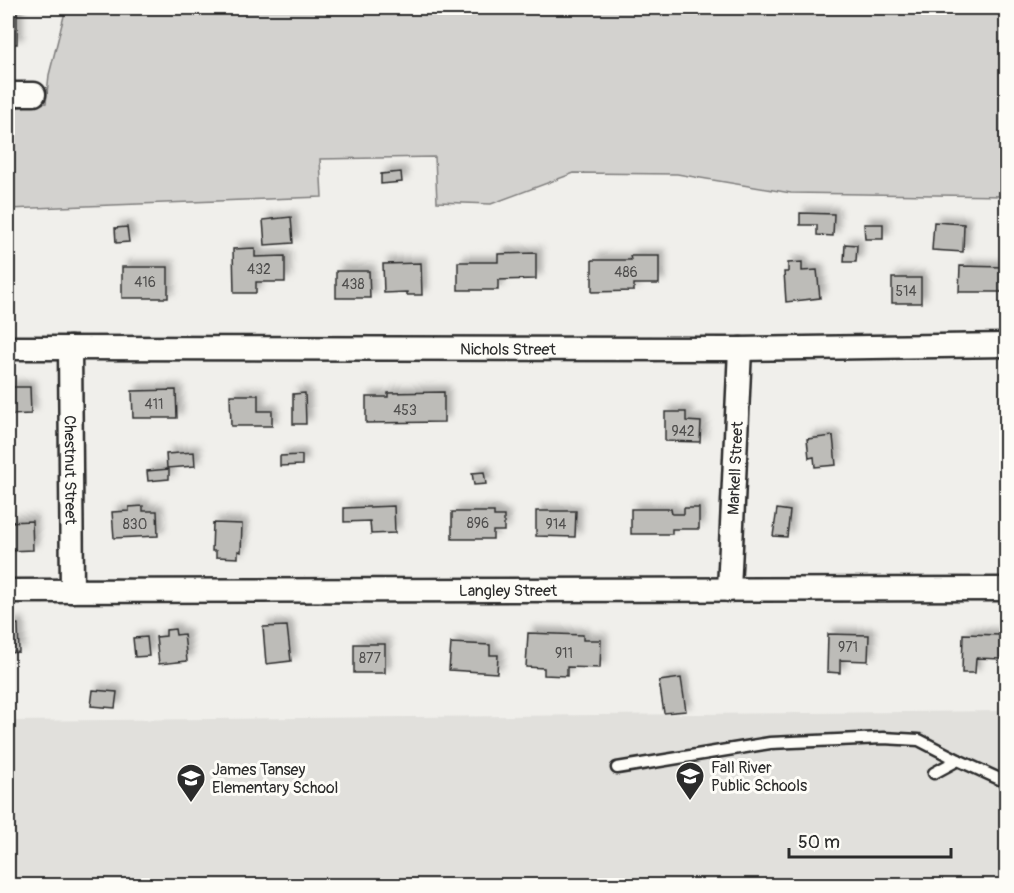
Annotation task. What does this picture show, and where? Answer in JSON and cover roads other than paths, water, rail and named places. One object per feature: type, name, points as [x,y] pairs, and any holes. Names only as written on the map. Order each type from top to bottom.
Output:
[{"type":"street","points":[[8,94],[34,94]]},
{"type":"street","name":"Nichols Street","points":[[8,348],[740,349],[1006,345]]},
{"type":"street","name":"Chestnut Street","points":[[70,348],[72,591]]},
{"type":"street","name":"Markell Street","points":[[729,590],[740,349]]},
{"type":"street","name":"Langley Street","points":[[8,591],[1006,590]]},
{"type":"lane","points":[[617,768],[770,744],[883,738],[919,740],[1006,782]]},
{"type":"lane","points":[[934,773],[958,760]]},
{"type":"place","name":"Fall River Public Schools","points":[[690,802]]},
{"type":"place","name":"James Tansey Elementary School","points":[[191,804]]}]
